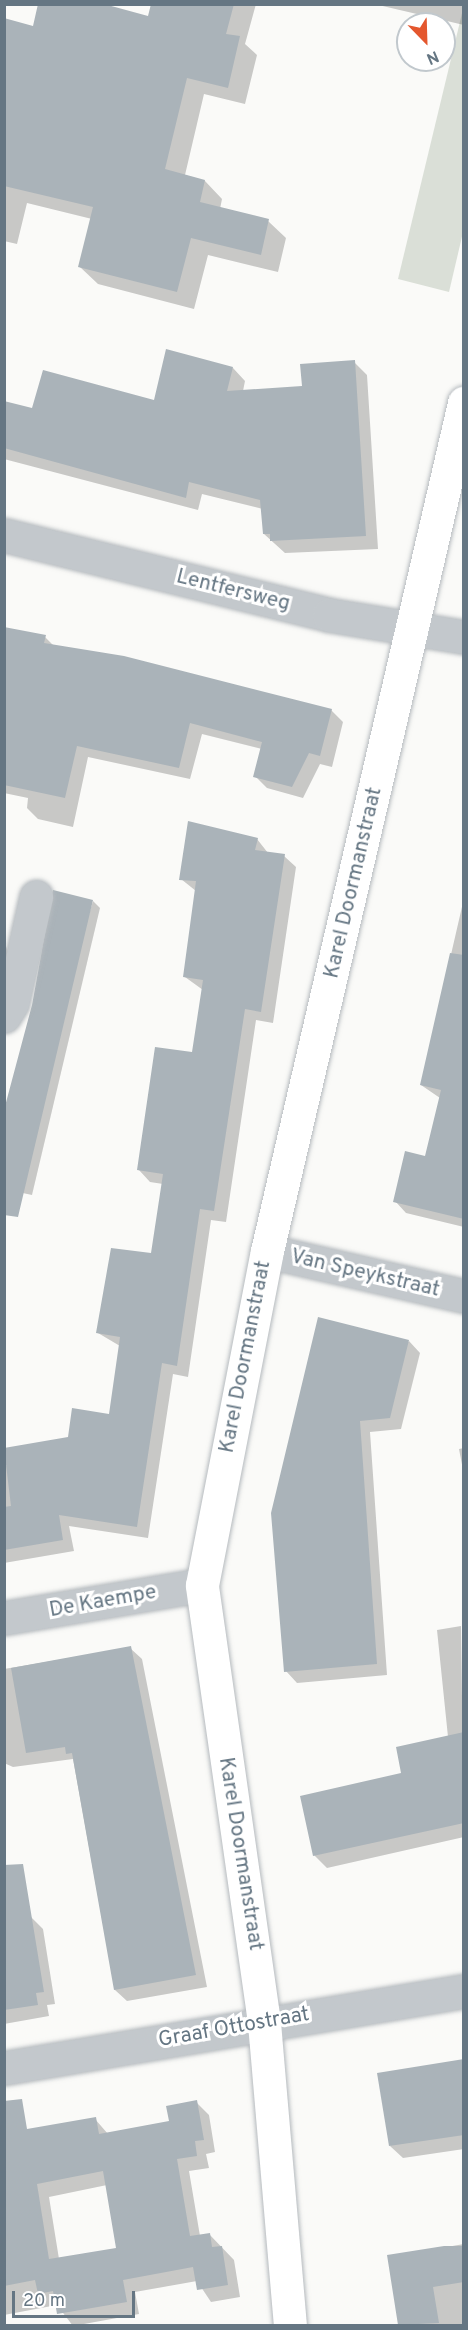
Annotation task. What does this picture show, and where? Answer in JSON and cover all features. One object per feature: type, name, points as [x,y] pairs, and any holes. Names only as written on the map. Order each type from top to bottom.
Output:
[{"type":"main road","name":"Karel Doormanstraat","points":[[290,2325],[264,2022],[202,1585],[267,1251],[464,403]]},
{"type":"street","name":"Lentfersweg","points":[[4,535],[411,632],[464,637]]},
{"type":"street","points":[[4,1016],[12,1003],[36,897]]},
{"type":"street","name":"Van Speykstraat","points":[[267,1251],[464,1296]]},
{"type":"street","name":"De Kaempe","points":[[4,1618],[202,1585]]},
{"type":"street","name":"Graaf Ottostraat","points":[[4,2068],[264,2022],[464,1991]]},
{"type":"shaded area","points":[[464,5],[464,228],[449,292],[398,279],[448,72],[456,72],[456,38]]},
{"type":"building","points":[[38,4],[104,4],[148,16],[151,4],[234,4],[226,34],[240,36],[228,88],[187,78],[165,169],[205,180],[200,202],[269,219],[261,255],[191,238],[177,292],[78,267],[93,207],[4,186],[4,18],[33,26]]},
{"type":"building","points":[[166,349],[233,367],[227,391],[302,386],[300,364],[355,360],[366,536],[270,541],[270,534],[263,534],[260,500],[189,482],[186,498],[4,448],[4,401],[32,408],[43,370],[154,400]]},
{"type":"building","points":[[4,627],[46,635],[44,643],[124,656],[332,709],[320,756],[309,753],[292,787],[253,777],[262,742],[190,723],[179,768],[77,746],[65,798],[4,785]]},
{"type":"building","points":[[188,821],[258,838],[255,850],[285,854],[261,1012],[245,1009],[214,1211],[200,1209],[177,1366],[162,1363],[137,1527],[59,1515],[63,1540],[4,1550],[4,1507],[11,1506],[4,1448],[68,1437],[72,1408],[109,1414],[120,1337],[96,1333],[111,1248],[151,1253],[163,1174],[137,1170],[155,1047],[192,1052],[203,980],[183,977],[196,881],[179,880]]},
{"type":"building","points":[[53,890],[93,900],[18,1217],[4,1215],[4,1110],[32,1005]]},
{"type":"building","points":[[450,953],[464,955],[464,1219],[393,1202],[405,1151],[425,1156],[441,1090],[420,1085]]},
{"type":"building","points":[[318,1317],[409,1340],[390,1418],[360,1421],[377,1664],[284,1672],[271,1513]]},
{"type":"building","points":[[131,1646],[196,1975],[114,1990],[72,1753],[66,1754],[65,1747],[26,1753],[11,1668]]},
{"type":"building","points":[[464,1732],[464,1823],[313,1856],[300,1796],[401,1773],[396,1747]]},
{"type":"building","points":[[23,1864],[44,1992],[36,1993],[38,2005],[4,2010],[4,1865]]},
{"type":"building","points":[[464,2059],[464,2135],[389,2146],[377,2073]]},
{"type":"building","points":[[22,2099],[27,2129],[96,2117],[99,2134],[169,2121],[166,2106],[197,2100],[204,2140],[195,2141],[197,2156],[177,2159],[190,2236],[210,2233],[212,2247],[222,2246],[228,2285],[197,2290],[193,2267],[123,2280],[127,2302],[57,2314],[53,2291],[38,2294],[35,2280],[4,2286],[4,2101]],"holes":[[[103,2171],[116,2248],[49,2259],[37,2184]]]},
{"type":"building","points":[[444,2246],[464,2246],[464,2282],[433,2287],[439,2323],[398,2325],[387,2255]]}]
